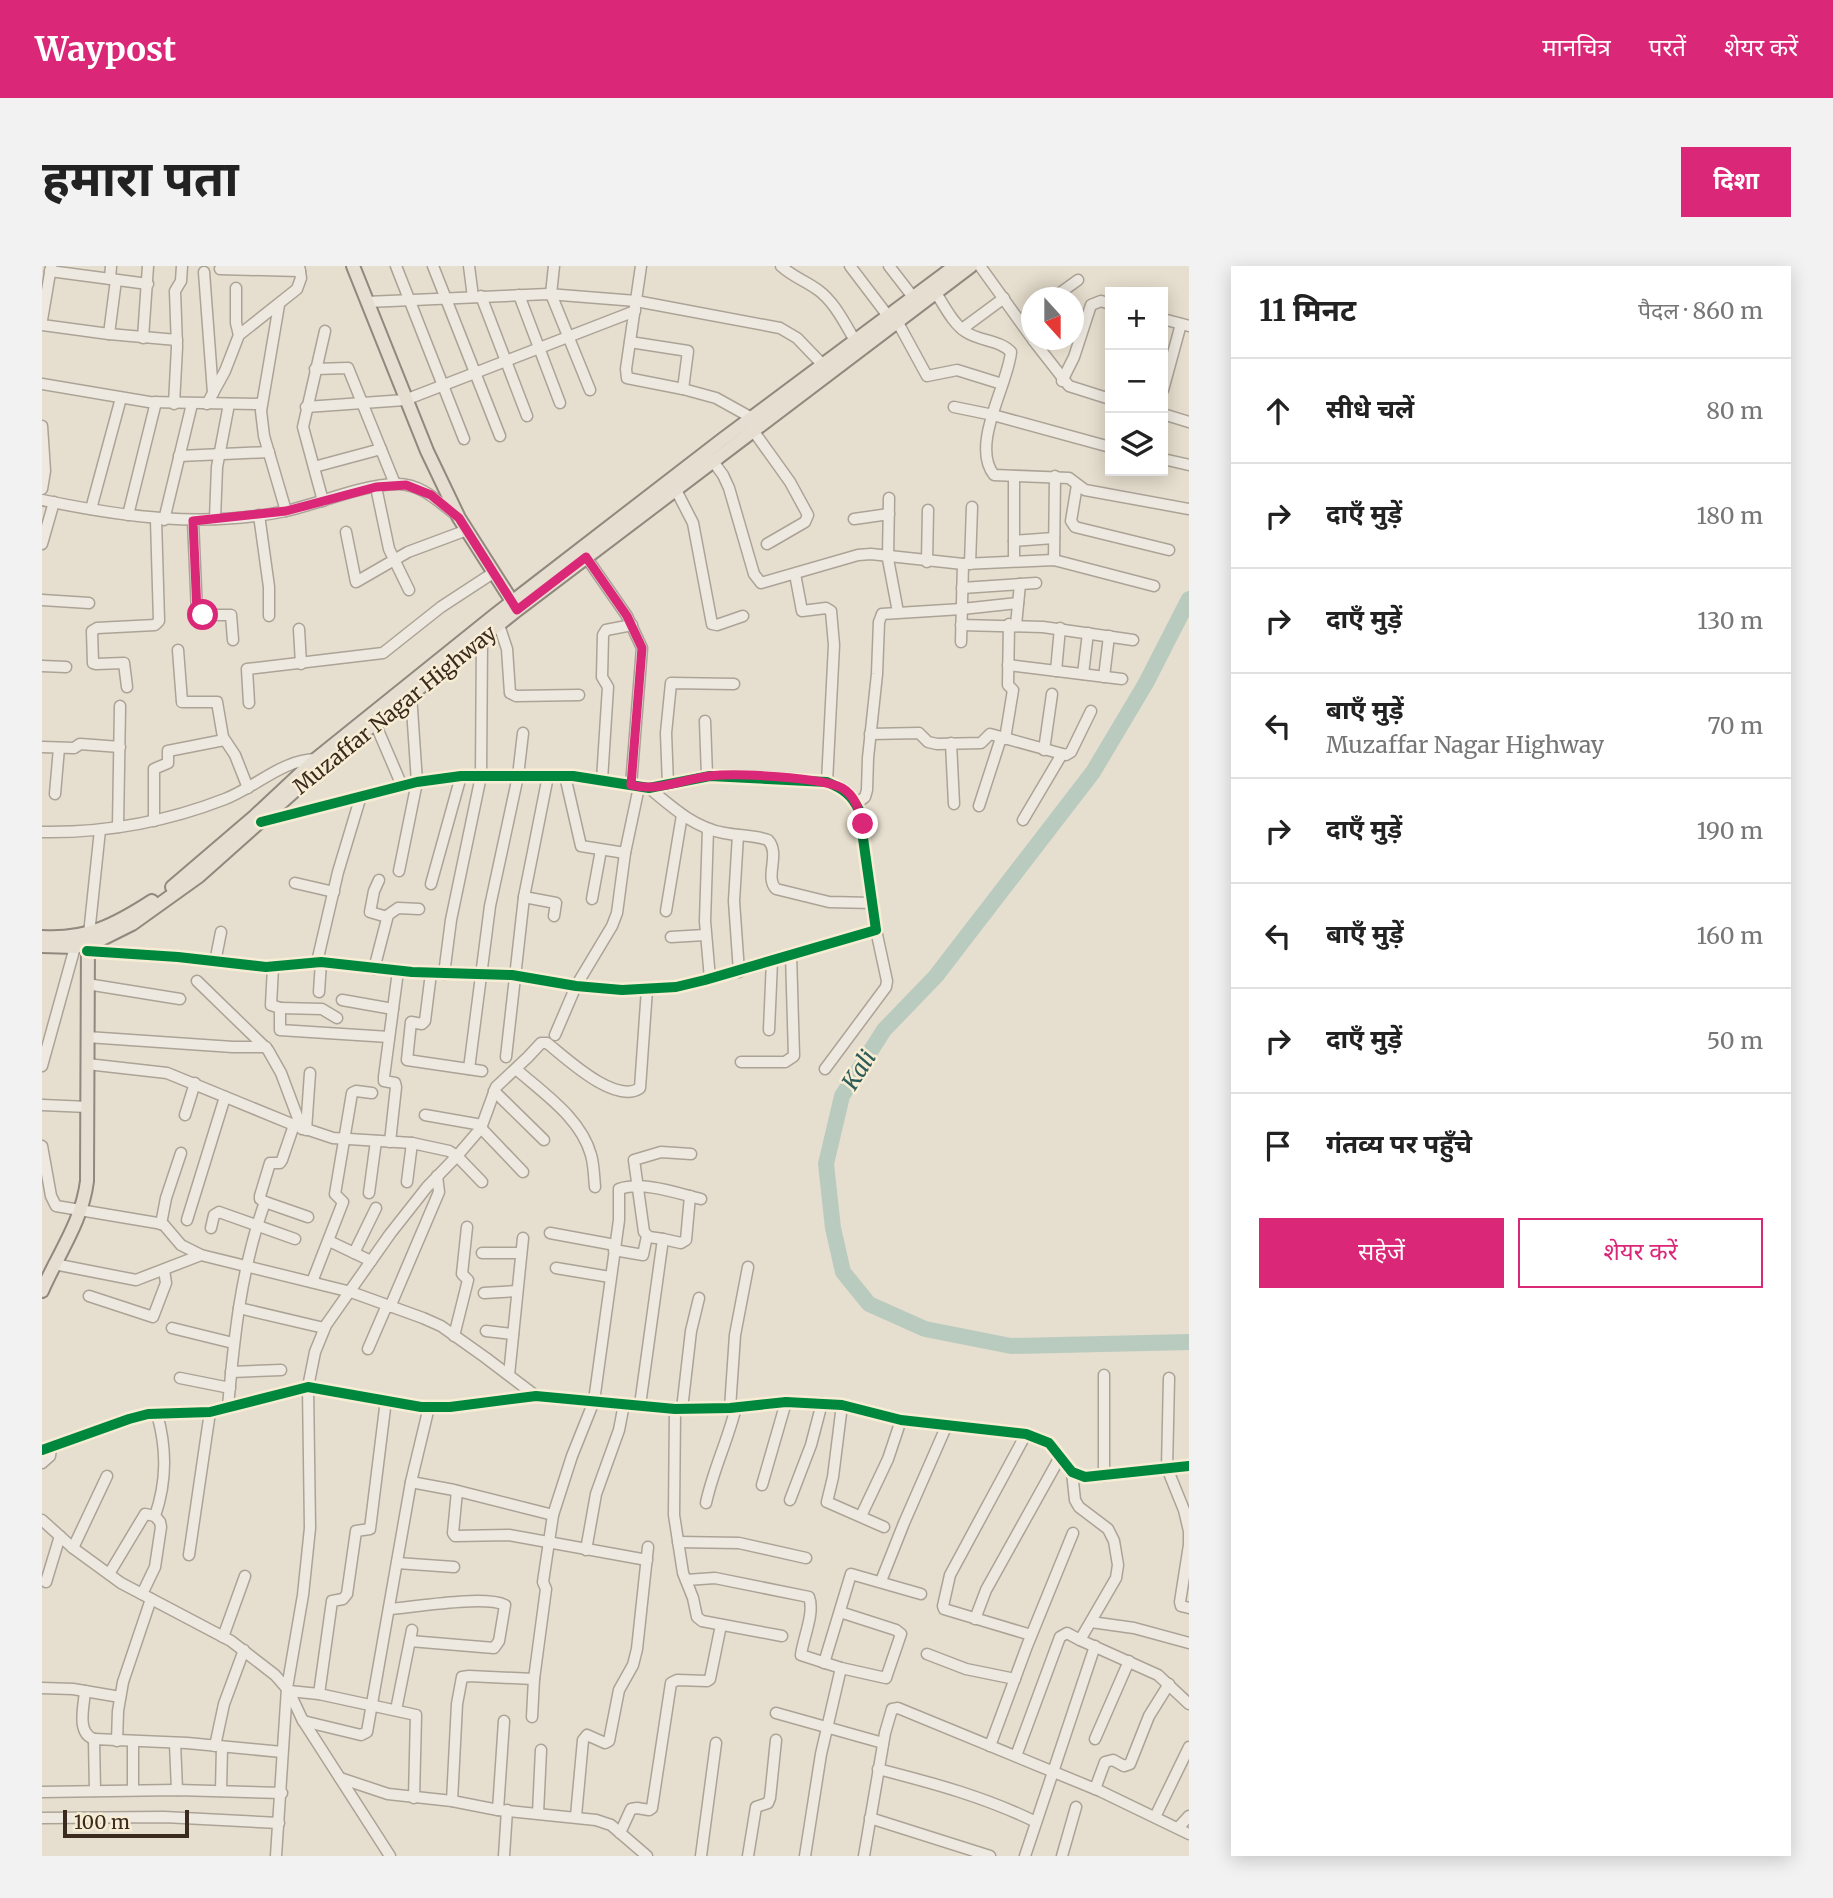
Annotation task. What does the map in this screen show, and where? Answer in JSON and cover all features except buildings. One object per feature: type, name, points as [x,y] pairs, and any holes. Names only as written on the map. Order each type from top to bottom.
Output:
[{"type":"main road","points":[[353,266],[405,400],[459,518],[514,606]]},
{"type":"main road","name":"Muzaffar Nagar Highway","points":[[893,319],[913,298],[955,266]]},
{"type":"main road","name":"Muzaffar Nagar Highway","points":[[85,944],[172,887],[322,760],[497,619],[858,345],[971,266]]},
{"type":"main road","name":"Muzaffar Nagar Highway","points":[[514,606],[586,557],[712,460],[823,365],[858,345]]},
{"type":"main road","name":"Muzaffar Nagar Highway","points":[[42,946],[85,944],[132,925],[155,909],[199,876],[261,822],[322,760],[375,723],[482,638],[497,619]]},
{"type":"main road","name":"Muzaffar Nagar Highway","points":[[42,937],[74,938],[85,944]]},
{"type":"main road","points":[[42,1291],[49,1270],[81,1211],[87,1181],[85,944]]},
{"type":"street","points":[[109,334],[113,280],[111,266]]},
{"type":"street","points":[[142,338],[148,266]]},
{"type":"street","points":[[174,404],[177,340],[175,291],[181,281],[182,266]]},
{"type":"street","points":[[396,266],[464,439]]},
{"type":"street","points":[[433,266],[500,436]]},
{"type":"street","points":[[469,266],[477,296],[507,361],[527,416]]},
{"type":"street","points":[[554,266],[551,295],[590,390]]},
{"type":"street","points":[[641,266],[626,369],[627,378],[716,398],[752,424],[808,515],[805,522],[767,544]]},
{"type":"street","points":[[781,266],[826,296],[858,345]]},
{"type":"street","points":[[850,266],[893,319],[927,376],[957,370],[1002,384]]},
{"type":"street","points":[[889,266],[913,298]]},
{"type":"street","points":[[980,266],[1020,321]]},
{"type":"street","points":[[207,404],[225,371],[239,335],[297,289],[301,278],[299,268],[219,269]]},
{"type":"street","points":[[148,284],[50,269],[42,322],[109,334],[177,340]]},
{"type":"street","points":[[204,272],[213,393]]},
{"type":"street","points":[[1068,287],[1078,280]]},
{"type":"street","points":[[236,288],[236,323],[239,335]]},
{"type":"street","points":[[936,293],[962,329],[1009,349],[1011,355],[987,440],[988,464],[994,475],[1069,478],[1085,490],[1189,509]]},
{"type":"street","points":[[519,295],[560,403]]},
{"type":"street","points":[[367,302],[551,295],[636,306],[780,328],[797,338],[823,365]]},
{"type":"street","points":[[962,329],[1003,298]]},
{"type":"street","points":[[1062,381],[1074,357],[1091,305],[1105,302]]},
{"type":"street","points":[[279,305],[261,404],[261,422],[286,511]]},
{"type":"street","points":[[306,407],[405,400],[568,337],[636,306]]},
{"type":"street","points":[[1168,320],[1185,325],[1168,375]]},
{"type":"street","points":[[323,501],[303,431],[306,407],[325,331]]},
{"type":"street","points":[[630,342],[688,351],[684,389]]},
{"type":"street","points":[[1040,350],[1062,381],[1077,390],[1105,398]]},
{"type":"street","points":[[315,369],[348,368],[395,484]]},
{"type":"street","points":[[42,384],[174,404],[261,404]]},
{"type":"street","points":[[91,509],[121,398]]},
{"type":"street","points":[[128,515],[156,402]]},
{"type":"street","points":[[127,687],[124,663],[93,663],[92,631],[97,628],[155,625],[159,621],[160,519],[192,404]]},
{"type":"street","points":[[215,519],[219,454],[229,404]]},
{"type":"street","points":[[954,407],[1105,446]]},
{"type":"street","points":[[1168,416],[1189,422]]},
{"type":"street","points":[[42,426],[45,471],[42,489]]},
{"type":"street","points":[[314,467],[382,449]]},
{"type":"street","points":[[179,456],[269,452]]},
{"type":"street","points":[[712,460],[729,488],[758,581],[766,583],[858,555],[871,554],[966,564],[1054,560],[1154,586]]},
{"type":"street","points":[[1168,460],[1189,465]]},
{"type":"street","points":[[1014,476],[1014,560]]},
{"type":"street","points":[[1054,560],[1055,476]]},
{"type":"street","points":[[42,500],[128,515],[193,521],[286,511],[395,484],[418,488],[459,518]]},
{"type":"street","points":[[1077,485],[1071,520],[1075,527],[1169,550]]},
{"type":"street","points":[[376,487],[394,561],[409,590]]},
{"type":"street","points":[[675,488],[693,523],[712,624],[717,625],[743,616]]},
{"type":"street","points":[[890,498],[887,556],[898,612]]},
{"type":"street","points":[[42,544],[54,502]]},
{"type":"street","points":[[961,642],[962,588],[972,507]]},
{"type":"street","points":[[927,562],[928,510]]},
{"type":"street","points":[[854,519],[889,514]]},
{"type":"street","points":[[259,515],[270,598],[269,616]]},
{"type":"street","points":[[193,521],[197,612],[201,615],[231,615],[233,640]]},
{"type":"street","points":[[346,532],[356,582],[422,546],[467,530]]},
{"type":"street","points":[[1014,541],[1054,538]]},
{"type":"street","points":[[555,1035],[576,986],[617,913],[625,853],[640,787],[642,648],[614,595],[586,557]]},
{"type":"street","points":[[248,703],[247,669],[383,653],[441,607],[494,573]]},
{"type":"street","points":[[795,574],[802,611],[828,608],[832,619],[834,676],[827,782]]},
{"type":"street","points":[[962,588],[1036,583]]},
{"type":"street","points":[[979,806],[1003,738],[1013,690],[1008,685],[1008,665],[1020,584]]},
{"type":"street","points":[[42,600],[89,603]]},
{"type":"street","points":[[856,804],[866,794],[880,617],[886,613],[1018,603]]},
{"type":"street","points":[[497,619],[507,649],[510,693],[516,696],[579,695]]},
{"type":"street","points":[[961,625],[1012,624],[1060,628],[1132,640]]},
{"type":"street","points":[[602,780],[608,687],[602,677],[603,635],[606,630],[632,625]]},
{"type":"street","points":[[1056,671],[1060,628]]},
{"type":"street","points":[[299,629],[300,664]]},
{"type":"street","points":[[1083,674],[1088,633]]},
{"type":"street","points":[[1104,677],[1109,636]]},
{"type":"street","points":[[444,974],[451,920],[481,776],[482,638]]},
{"type":"street","points":[[178,650],[182,702],[217,702],[224,740],[235,755],[247,788]]},
{"type":"street","points":[[1008,665],[1122,679]]},
{"type":"street","points":[[42,666],[66,667]]},
{"type":"street","points":[[668,785],[666,733],[671,683],[734,684]]},
{"type":"street","points":[[399,871],[417,782],[411,694]]},
{"type":"street","points":[[1044,750],[1052,694]]},
{"type":"street","points":[[118,827],[120,706]]},
{"type":"street","points":[[870,734],[919,733],[932,743],[981,743],[990,734],[1062,754],[1071,752],[1091,711]]},
{"type":"street","points":[[705,722],[707,776]]},
{"type":"street","points":[[375,723],[402,786]]},
{"type":"street","points":[[469,1069],[490,906],[519,776],[523,733]]},
{"type":"street","points":[[155,821],[154,769],[168,763],[168,751],[224,740]]},
{"type":"street","points":[[951,743],[954,804]]},
{"type":"street","points":[[42,747],[74,748],[80,744],[120,747]]},
{"type":"street","points":[[55,794],[59,748]]},
{"type":"street","points":[[1023,820],[1062,754]]},
{"type":"street","points":[[42,832],[100,830],[155,821],[207,806],[292,763],[322,760]]},
{"type":"street","points":[[261,822],[360,799],[417,782],[461,776],[565,776],[640,787],[668,785],[707,776],[731,775],[827,782],[844,789],[856,804],[863,824],[886,987],[825,1069]]},
{"type":"street","points":[[431,884],[461,776]]},
{"type":"street","points":[[506,1057],[524,897],[548,776]]},
{"type":"street","points":[[565,776],[579,843],[583,847],[625,853]]},
{"type":"street","points":[[640,787],[708,829],[763,838],[771,843],[774,858],[771,882],[776,888],[829,902],[873,902]]},
{"type":"street","points":[[319,992],[319,962],[334,892],[360,799]]},
{"type":"street","points":[[666,911],[682,815]]},
{"type":"street","points":[[708,829],[705,935],[709,979]]},
{"type":"street","points":[[42,1066],[85,944],[100,830]]},
{"type":"street","points":[[738,835],[734,901],[738,972]]},
{"type":"street","points":[[592,898],[601,850]]},
{"type":"street","points":[[379,880],[370,912],[387,917]]},
{"type":"street","points":[[295,883],[334,892]]},
{"type":"street","points":[[524,897],[556,903],[554,916]]},
{"type":"street","points":[[374,969],[387,917],[398,908],[419,909]]},
{"type":"street","points":[[85,944],[273,967],[319,962],[398,971],[515,975],[576,986],[647,989],[676,987],[738,972],[876,930]]},
{"type":"street","points":[[215,962],[222,932]]},
{"type":"street","points":[[671,937],[705,935]]},
{"type":"street","points":[[741,1062],[785,1062],[794,1056],[791,954]]},
{"type":"street","points":[[769,1030],[772,961]]},
{"type":"street","points":[[273,967],[271,1005],[280,1008],[322,1010],[337,1017]]},
{"type":"street","points":[[390,1142],[396,1087],[395,1083],[384,1079],[398,971]]},
{"type":"street","points":[[430,973],[425,1021],[422,1024],[411,1022],[406,1059],[482,1071]]},
{"type":"street","points":[[197,981],[266,1047],[281,1073],[301,1128]]},
{"type":"street","points":[[87,984],[180,999]]},
{"type":"street","points":[[276,1856],[288,1689],[303,1595],[310,1528],[308,1387],[314,1352],[324,1328],[390,1234],[481,1127],[494,1091],[537,1045],[544,1042],[600,1084],[611,1088],[638,1090],[642,1083],[647,989]]},
{"type":"street","points":[[342,1000],[393,1009]]},
{"type":"street","points":[[280,1008],[280,1030],[389,1037]]},
{"type":"street","points":[[87,1037],[266,1047]]},
{"type":"street","points":[[87,1064],[167,1073],[301,1128],[346,1139],[412,1143],[449,1151],[482,1182]]},
{"type":"street","points":[[516,1069],[578,1127],[592,1156],[595,1187]]},
{"type":"street","points":[[308,1217],[265,1202],[260,1197],[270,1163],[279,1163],[282,1160],[301,1128],[310,1073]]},
{"type":"street","points":[[185,1115],[195,1083]]},
{"type":"street","points":[[494,1091],[544,1140]]},
{"type":"street","points":[[312,1282],[343,1202],[335,1194],[353,1092],[372,1093]]},
{"type":"street","points":[[187,1220],[225,1097]]},
{"type":"street","points":[[42,1105],[88,1107]]},
{"type":"street","points":[[425,1115],[481,1127],[523,1172]]},
{"type":"street","points":[[369,1192],[376,1141]]},
{"type":"street","points":[[407,1182],[412,1143]]},
{"type":"street","points":[[42,1146],[47,1196],[60,1208],[161,1224],[181,1245],[201,1255],[351,1292],[424,1318],[454,1336],[536,1396]]},
{"type":"street","points":[[550,1233],[643,1255],[647,1236],[644,1232],[633,1164],[636,1158],[661,1152],[691,1154]]},
{"type":"street","points":[[161,1224],[169,1186],[181,1153]]},
{"type":"street","points":[[368,1349],[439,1192],[437,1176]]},
{"type":"street","points":[[532,1717],[534,1679],[546,1589],[543,1583],[553,1515],[594,1401],[619,1220],[619,1189],[636,1186],[696,1198],[686,1240],[681,1243],[647,1236]]},
{"type":"street","points":[[228,1408],[233,1343],[245,1266],[265,1202]]},
{"type":"street","points":[[355,1253],[376,1208]]},
{"type":"street","points":[[211,1228],[217,1212],[295,1239]]},
{"type":"street","points":[[454,1336],[468,1280],[462,1274],[467,1227]]},
{"type":"street","points":[[509,1375],[523,1238]]},
{"type":"street","points":[[640,1405],[663,1239]]},
{"type":"street","points":[[329,1241],[371,1261]]},
{"type":"street","points":[[482,1253],[522,1253]]},
{"type":"street","points":[[49,1270],[136,1280],[201,1255]]},
{"type":"street","points":[[706,1503],[733,1408],[735,1335],[748,1267]]},
{"type":"street","points":[[556,1268],[610,1277]]},
{"type":"street","points":[[89,1296],[153,1317],[166,1283],[164,1270]]},
{"type":"street","points":[[484,1293],[517,1291]]},
{"type":"street","points":[[699,1298],[679,1409],[673,1493],[678,1542],[686,1580],[697,1618],[782,1636]]},
{"type":"street","points":[[239,1308],[324,1328]]},
{"type":"street","points":[[172,1328],[233,1343]]},
{"type":"street","points":[[486,1331],[513,1334]]},
{"type":"street","points":[[231,1372],[281,1370]]},
{"type":"street","points":[[1104,1375],[1104,1476]]},
{"type":"street","points":[[180,1378],[230,1388]]},
{"type":"street","points":[[1170,1378],[1167,1468],[1187,1523],[1189,1550],[1180,1602],[1181,1606],[1189,1608]]},
{"type":"street","points":[[42,1463],[50,1456],[46,1448],[129,1419],[157,1414],[211,1412],[308,1387],[386,1401],[450,1407],[536,1396],[679,1409],[822,1402],[901,1420],[1026,1434],[1044,1440],[1053,1447],[1072,1472],[1085,1477],[1189,1466]]},
{"type":"street","points":[[319,1694],[332,1601],[343,1599],[347,1594],[356,1531],[370,1529],[386,1401]]},
{"type":"street","points":[[762,1485],[786,1402]]},
{"type":"street","points":[[790,1500],[811,1445],[822,1402]]},
{"type":"street","points":[[586,1550],[596,1494],[623,1418],[624,1404]]},
{"type":"street","points":[[842,1405],[833,1477],[827,1502],[884,1527]]},
{"type":"street","points":[[303,1721],[364,1735],[367,1732],[411,1482],[429,1406]]},
{"type":"street","points":[[189,1555],[211,1412]]},
{"type":"street","points":[[155,1516],[163,1489],[165,1448],[157,1414]]},
{"type":"street","points":[[861,1516],[888,1459],[901,1420]]},
{"type":"street","points":[[881,1581],[946,1427]]},
{"type":"street","points":[[1026,1434],[963,1546],[947,1580],[943,1608],[1031,1635]]},
{"type":"street","points":[[975,1619],[986,1590],[1060,1457]]},
{"type":"street","points":[[1072,1472],[1075,1500],[1079,1507],[1108,1529],[1114,1541],[1117,1558],[1116,1578],[1080,1640]]},
{"type":"street","points":[[73,1548],[107,1476]]},
{"type":"street","points":[[411,1482],[553,1515]]},
{"type":"street","points":[[457,1491],[454,1536],[509,1535],[647,1560]]},
{"type":"street","points":[[109,1574],[145,1514],[155,1516],[160,1523],[157,1558],[120,1697],[117,1741]]},
{"type":"street","points":[[42,1520],[73,1548],[109,1574],[223,1637],[266,1667],[288,1689],[303,1721],[390,1856]]},
{"type":"street","points":[[990,1746],[1073,1533]]},
{"type":"street","points":[[46,1582],[60,1536]]},
{"type":"street","points":[[678,1542],[739,1543],[806,1558]]},
{"type":"street","points":[[576,1816],[583,1741],[587,1735],[605,1743],[610,1740],[619,1690],[634,1665],[642,1619],[648,1547]]},
{"type":"street","points":[[397,1563],[454,1567]]},
{"type":"street","points":[[824,1663],[851,1574],[921,1594]]},
{"type":"street","points":[[223,1637],[245,1576]]},
{"type":"street","points":[[686,1580],[715,1578],[809,1597],[810,1611],[801,1655],[841,1668],[886,1678],[901,1634],[840,1612]]},
{"type":"street","points":[[388,1609],[472,1602],[505,1605],[499,1641],[494,1648],[411,1635],[396,1710]]},
{"type":"street","points":[[1091,1622],[1134,1628],[1189,1643]]},
{"type":"street","points":[[620,1833],[632,1809],[652,1809],[671,1683],[677,1680],[710,1679],[721,1625]]},
{"type":"street","points":[[1016,1756],[1060,1636],[1067,1633],[1158,1675],[1189,1704]]},
{"type":"street","points":[[1025,1856],[1095,1646]]},
{"type":"street","points":[[221,1791],[218,1746],[224,1704],[244,1650]]},
{"type":"street","points":[[927,1654],[966,1669],[1015,1679]]},
{"type":"street","points":[[1095,1740],[1129,1661]]},
{"type":"street","points":[[805,1856],[826,1727],[841,1668]]},
{"type":"street","points":[[452,1801],[457,1704],[463,1677],[534,1679]]},
{"type":"street","points":[[1095,1789],[1105,1762],[1113,1760],[1124,1766],[1130,1764],[1149,1716],[1169,1684]]},
{"type":"street","points":[[42,1688],[120,1697]]},
{"type":"street","points":[[288,1689],[414,1713],[417,1716],[414,1798]]},
{"type":"street","points":[[85,1691],[83,1731],[94,1739],[175,1742],[282,1752]]},
{"type":"street","points":[[864,1856],[883,1743],[890,1713],[892,1709],[898,1708],[1095,1789],[1189,1834]]},
{"type":"street","points":[[776,1713],[883,1743]]},
{"type":"street","points":[[504,1721],[504,1856]]},
{"type":"street","points":[[94,1739],[95,1791]]},
{"type":"street","points":[[748,1856],[756,1807],[767,1803],[770,1798],[776,1740]]},
{"type":"street","points":[[133,1741],[133,1790]]},
{"type":"street","points":[[175,1742],[177,1790]]},
{"type":"street","points":[[701,1856],[716,1743]]},
{"type":"street","points":[[1155,1817],[1189,1747]]},
{"type":"street","points":[[538,1813],[541,1750]]},
{"type":"street","points":[[878,1769],[954,1789],[1008,1808],[1036,1822]]},
{"type":"street","points":[[340,1778],[382,1792],[414,1798],[452,1801],[502,1810],[576,1816],[607,1823],[647,1856]]},
{"type":"street","points":[[42,1792],[177,1790],[282,1793]]},
{"type":"street","points":[[1062,1856],[1076,1807]]},
{"type":"street","points":[[1178,1828],[1189,1816]]},
{"type":"street","points":[[42,1818],[164,1817],[279,1823]]},
{"type":"street","points":[[870,1818],[990,1856]]},
{"type":"waterway","name":"Kali","points":[[1189,599],[1146,683],[1093,772],[936,976],[884,1030],[842,1096],[826,1164],[833,1228],[843,1272],[869,1304],[925,1329],[1011,1346],[1189,1342]]},
{"type":"cycle path","points":[[87,951],[178,957],[266,967],[321,962],[412,972],[512,975],[576,986],[622,990],[676,987],[876,930],[859,810],[846,793],[827,782],[710,776],[649,788],[573,776],[461,776],[417,782],[261,822]]},
{"type":"cycle path","points":[[42,1450],[148,1414],[210,1412],[308,1387],[421,1407],[450,1407],[536,1396],[675,1409],[730,1408],[786,1402],[842,1405],[901,1420],[1026,1434],[1049,1443],[1072,1472],[1085,1477],[1189,1466]]},
{"type":"route","points":[[203,615],[197,612],[193,521],[286,511],[379,486],[395,484],[418,488],[459,518],[517,610],[586,557],[614,595],[638,635],[642,648],[631,785],[649,788],[710,776],[731,775],[827,782],[844,789],[853,798],[863,824]]}]
